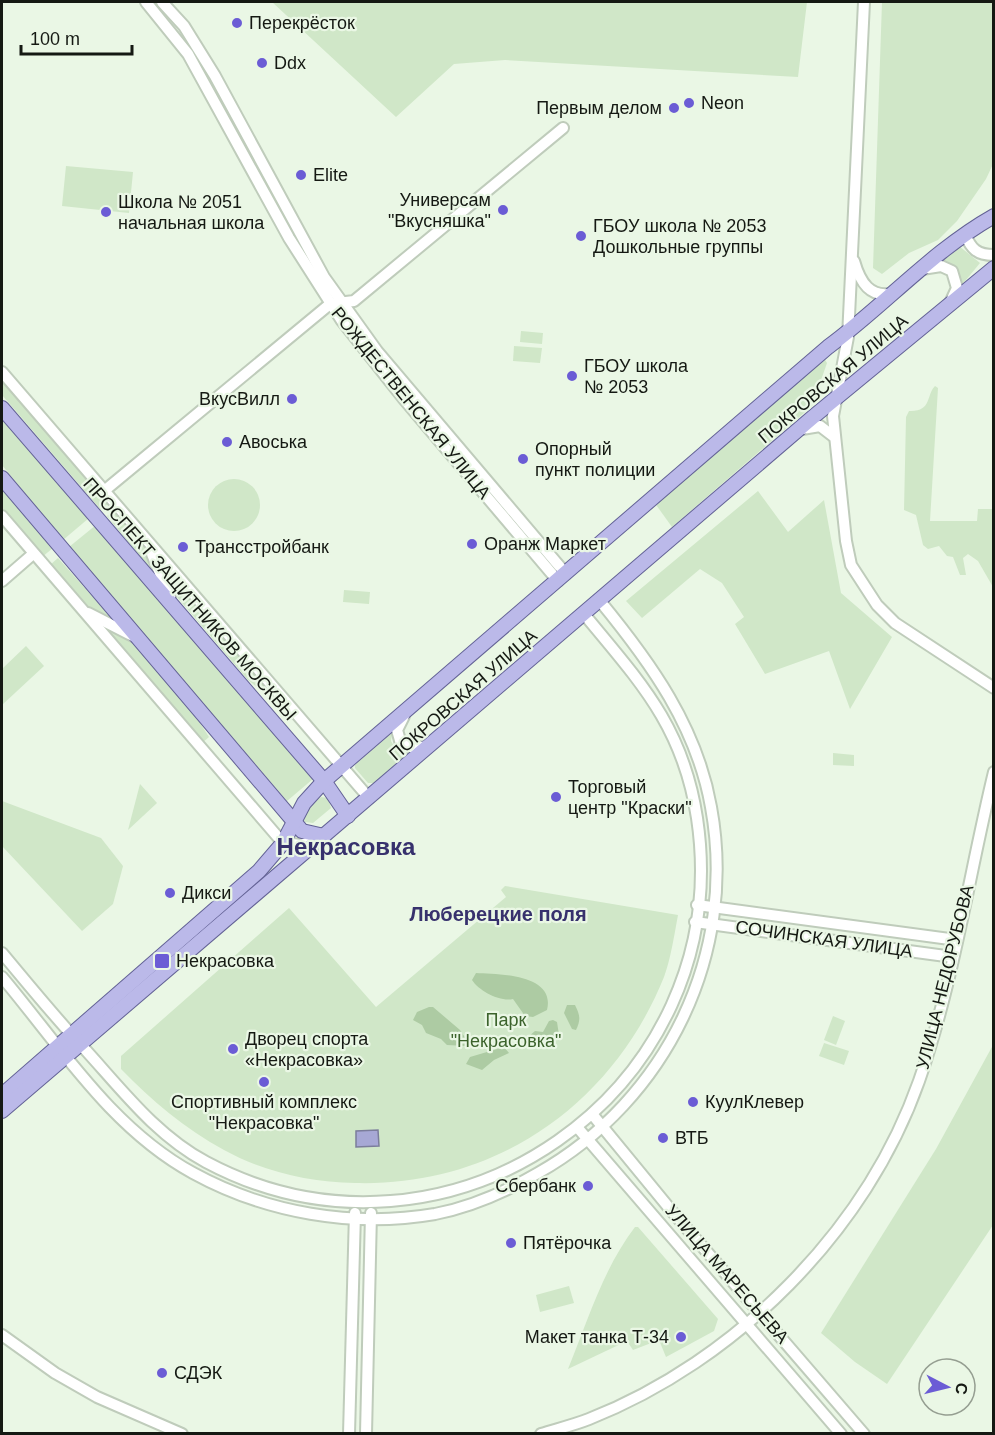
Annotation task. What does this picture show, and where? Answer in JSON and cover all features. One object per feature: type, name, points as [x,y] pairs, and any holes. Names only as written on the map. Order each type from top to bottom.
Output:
[{"type":"main road","points":[[969,230],[993,216]]},
{"type":"main road","name":"ПОКРОВСКАЯ УЛИЦА","points":[[76,1040],[260,871],[283,843],[304,803],[324,781],[822,352],[969,230]]},
{"type":"main road","name":"ПОКРОВСКАЯ УЛИЦА","points":[[2,1095],[76,1040],[348,816],[796,432],[993,268]]},
{"type":"main road","name":"ПРОСПЕКТ ЗАЩИТНИКОВ МОСКВЫ","points":[[2,408],[324,781],[348,816]]},
{"type":"main road","points":[[2,478],[294,820],[307,834],[324,836]]},
{"type":"main road","name":"ПОКРОВСКАЯ УЛИЦА","points":[[2,1111],[62,1051]]},
{"type":"street","name":"РОЖДЕСТВЕНСКАЯ УЛИЦА","points":[[146,2],[188,54],[289,238],[330,304],[403,398],[562,577]]},
{"type":"street","name":"РОЖДЕСТВЕНСКАЯ УЛИЦА","points":[[162,2],[200,51],[298,234],[343,304],[377,351],[562,577]]},
{"type":"street","points":[[864,2],[848,332],[834,401],[833,436],[846,541],[851,565],[877,605],[895,622],[993,688]]},
{"type":"street","points":[[104,491],[330,304],[343,304],[361,296],[563,128]]},
{"type":"street","points":[[969,230],[971,249],[978,254],[993,255]]},
{"type":"street","points":[[851,253],[860,279],[869,290],[883,296],[897,292]]},
{"type":"street","points":[[922,269],[945,267],[955,274],[957,288],[948,305]]},
{"type":"street","points":[[2,372],[369,798]]},
{"type":"street","points":[[796,432],[809,426],[820,426],[833,436]]},
{"type":"street","points":[[2,516],[283,843],[308,844],[324,836]]},
{"type":"street","points":[[149,545],[164,587],[178,614]]},
{"type":"street","points":[[2,580],[33,554]]},
{"type":"street","points":[[18,972],[4,980],[97,1094],[158,1149],[192,1172],[222,1187],[277,1206],[371,1220],[438,1213],[473,1203],[518,1184],[568,1156],[602,1127],[650,1077],[674,1040],[690,1008],[714,924],[715,907],[716,842],[702,769],[668,691],[600,601]]},
{"type":"street","points":[[82,610],[138,639]]},
{"type":"street","points":[[2,953],[134,1107],[177,1143],[204,1161],[274,1189],[329,1201],[371,1204],[424,1198],[483,1181],[559,1141],[592,1114],[616,1089],[645,1053],[666,1015],[683,973],[695,922],[700,856],[697,816],[682,763],[664,716],[644,686],[584,615]]},
{"type":"street","points":[[607,642],[605,636],[607,627],[612,624],[621,626]]},
{"type":"street","points":[[408,711],[397,730],[401,744],[414,748],[435,742]]},
{"type":"street","name":"УЛИЦА НЕДОРУБОВА","points":[[541,1434],[588,1419],[640,1395],[683,1370],[746,1322],[790,1283],[837,1228],[892,1141],[918,1083],[953,957],[993,772]]},
{"type":"street","name":"СОЧИНСКАЯ УЛИЦА","points":[[697,905],[957,940]]},
{"type":"street","name":"СОЧИНСКАЯ УЛИЦА","points":[[695,922],[953,957]]},
{"type":"street","points":[[97,1094],[100,1084],[104,1081],[113,1083]]},
{"type":"street","points":[[616,1089],[614,1100],[619,1104],[627,1101]]},
{"type":"street","name":"УЛИЦА МАРЕСЬЕВА","points":[[592,1114],[864,1434]]},
{"type":"street","name":"УЛИЦА МАРЕСЬЕВА","points":[[577,1127],[841,1434]]},
{"type":"street","points":[[349,1434],[356,1203]]},
{"type":"street","points":[[366,1434],[371,1204]]},
{"type":"street","points":[[2,1335],[55,1373],[97,1397],[182,1434]]},
{"type":"green space","points":[[272,2],[807,2],[798,77],[505,60],[454,64],[396,117]]},
{"type":"green space","points":[[882,2],[993,2],[994,162],[986,179],[957,221],[938,240],[909,253],[882,274],[873,268]]},
{"type":"green space","points":[[66,166],[133,172],[129,213],[62,206]]},
{"type":"green space","points":[[959,246],[980,263],[961,286],[956,270],[941,263]]},
{"type":"green space","points":[[521,331],[543,333],[542,344],[520,342]]},
{"type":"green space","points":[[514,346],[542,348],[540,363],[513,361]]},
{"type":"green space","points":[[824,358],[827,363],[812,406],[672,527],[654,502]]},
{"type":"green space","points":[[2,376],[110,502],[101,510],[2,395]]},
{"type":"green space","points":[[935,386],[938,388],[930,521],[977,521],[978,509],[993,509],[993,587],[978,561],[968,554],[963,558],[966,575],[960,575],[953,557],[947,556],[939,546],[928,549],[923,545],[916,515],[904,510],[906,417],[909,411],[916,411],[925,406]]},
{"type":"green space","points":[[2,416],[89,518],[63,540],[2,465]]},
{"type":"green space","points":[[229,479],[239,479],[253,486],[260,505],[253,524],[239,531],[229,531],[219,527],[212,520],[208,510],[208,500],[212,490],[219,483]]},
{"type":"green space","points":[[2,489],[53,548],[42,557],[2,510]]},
{"type":"green space","points":[[758,491],[788,532],[824,500],[841,593],[892,637],[850,709],[829,651],[765,674],[735,624],[744,617],[722,583],[700,569],[642,618],[626,601]]},
{"type":"green space","points":[[115,510],[148,549],[157,577],[107,516]]},
{"type":"green space","points":[[96,525],[313,779],[287,801],[69,547]]},
{"type":"green space","points":[[58,558],[115,622],[86,608],[50,565]]},
{"type":"green space","points":[[163,564],[269,687],[263,692],[248,680],[177,597]]},
{"type":"green space","points":[[344,590],[370,592],[369,604],[343,602]]},
{"type":"green space","points":[[94,620],[131,641],[198,720],[209,737],[202,743]]},
{"type":"green space","points":[[26,646],[44,666],[2,705],[2,669]]},
{"type":"green space","points":[[392,733],[391,741],[397,751],[411,753],[375,783],[368,783],[355,765]]},
{"type":"green space","points":[[833,753],[854,755],[854,766],[833,765]]},
{"type":"green space","points":[[140,784],[157,803],[128,830]]},
{"type":"green space","points":[[321,797],[328,798],[331,808],[313,823],[305,822],[302,818],[304,811]]},
{"type":"green space","points":[[2,801],[101,838],[123,866],[113,904],[82,931],[2,846]]},
{"type":"green space","name":"Парк \"Некрасовка\"","points":[[505,886],[678,915],[664,977],[641,1023],[613,1064],[580,1100],[542,1130],[500,1154],[455,1171],[406,1181],[355,1183],[304,1178],[271,1170],[239,1158],[210,1142],[169,1113],[121,1069],[121,1056],[289,908],[376,1007],[506,897],[501,890]]},
{"type":"green space","points":[[476,973],[523,978],[534,983],[543,989],[547,998],[547,1010],[533,1017],[525,1016],[513,999],[502,999],[490,995],[480,988],[472,980]]},
{"type":"green space","points":[[567,1005],[575,1005],[578,1012],[579,1020],[576,1030],[572,1029],[564,1013]]},
{"type":"green space","points":[[433,1007],[460,1030],[468,1042],[466,1046],[447,1045],[441,1039],[426,1033],[422,1025],[413,1020],[417,1012]]},
{"type":"green space","points":[[833,1016],[845,1021],[836,1045],[824,1040]]},
{"type":"green space","points":[[549,1021],[557,1022],[559,1035],[556,1038],[532,1040],[528,1037],[535,1031],[543,1032]]},
{"type":"green space","points":[[824,1043],[849,1051],[844,1065],[819,1056]]},
{"type":"green space","points":[[993,1045],[993,1225],[887,1384],[855,1362],[821,1333],[936,1149]]},
{"type":"green space","points":[[504,1047],[509,1053],[494,1060],[482,1070],[466,1064],[470,1057]]},
{"type":"green space","points":[[635,1227],[638,1227],[718,1319],[714,1331],[666,1357],[659,1340],[633,1350],[627,1341],[568,1369],[605,1277]]},
{"type":"green space","points":[[569,1286],[574,1303],[540,1312],[536,1295]]},
{"type":"water","points":[[378,1130],[379,1146],[356,1147],[356,1131]]},
{"type":"place","name":"Перекрёсток","points":[[237,23]]},
{"type":"place","name":"Ddx","points":[[262,63]]},
{"type":"place","name":"Neon","points":[[689,103]]},
{"type":"place","name":"Первым делом","points":[[674,108]]},
{"type":"place","name":"Elite","points":[[301,175]]},
{"type":"place","name":"Универсам \"Вкусняшка\"","points":[[503,210]]},
{"type":"place","name":"Школа № 2051 начальная школа","points":[[106,212]]},
{"type":"place","name":"ГБОУ школа № 2053 Дошкольные группы","points":[[581,236]]},
{"type":"place","name":"ГБОУ школа № 2053","points":[[572,376]]},
{"type":"place","name":"ВкусВилл","points":[[292,399]]},
{"type":"place","name":"Авоська","points":[[227,442]]},
{"type":"place","name":"Опорный пункт полиции","points":[[523,459]]},
{"type":"place","name":"Оранж Маркет","points":[[472,544]]},
{"type":"place","name":"Трансстройбанк","points":[[183,547]]},
{"type":"place","name":"Торговый центр \"Краски\"","points":[[556,797]]},
{"type":"place","name":"Дикси","points":[[170,893]]},
{"type":"place","name":"Некрасовка","points":[[162,961]]},
{"type":"place","name":"Дворец спорта «Некрасовка»","points":[[233,1049]]},
{"type":"place","name":"Спортивный комплекс \"Некрасовка\"","points":[[264,1082]]},
{"type":"place","name":"КуулКлевер","points":[[693,1102]]},
{"type":"place","name":"ВТБ","points":[[663,1138]]},
{"type":"place","name":"Сбербанк","points":[[588,1186]]},
{"type":"place","name":"Пятёрочка","points":[[511,1243]]},
{"type":"place","name":"Макет танка Т-34","points":[[681,1337]]},
{"type":"place","name":"СДЭК","points":[[162,1373]]},
{"type":"district","name":"Некрасовка","points":[[346,847]]},
{"type":"district","name":"Люберецкие поля","points":[[498,914]]}]
